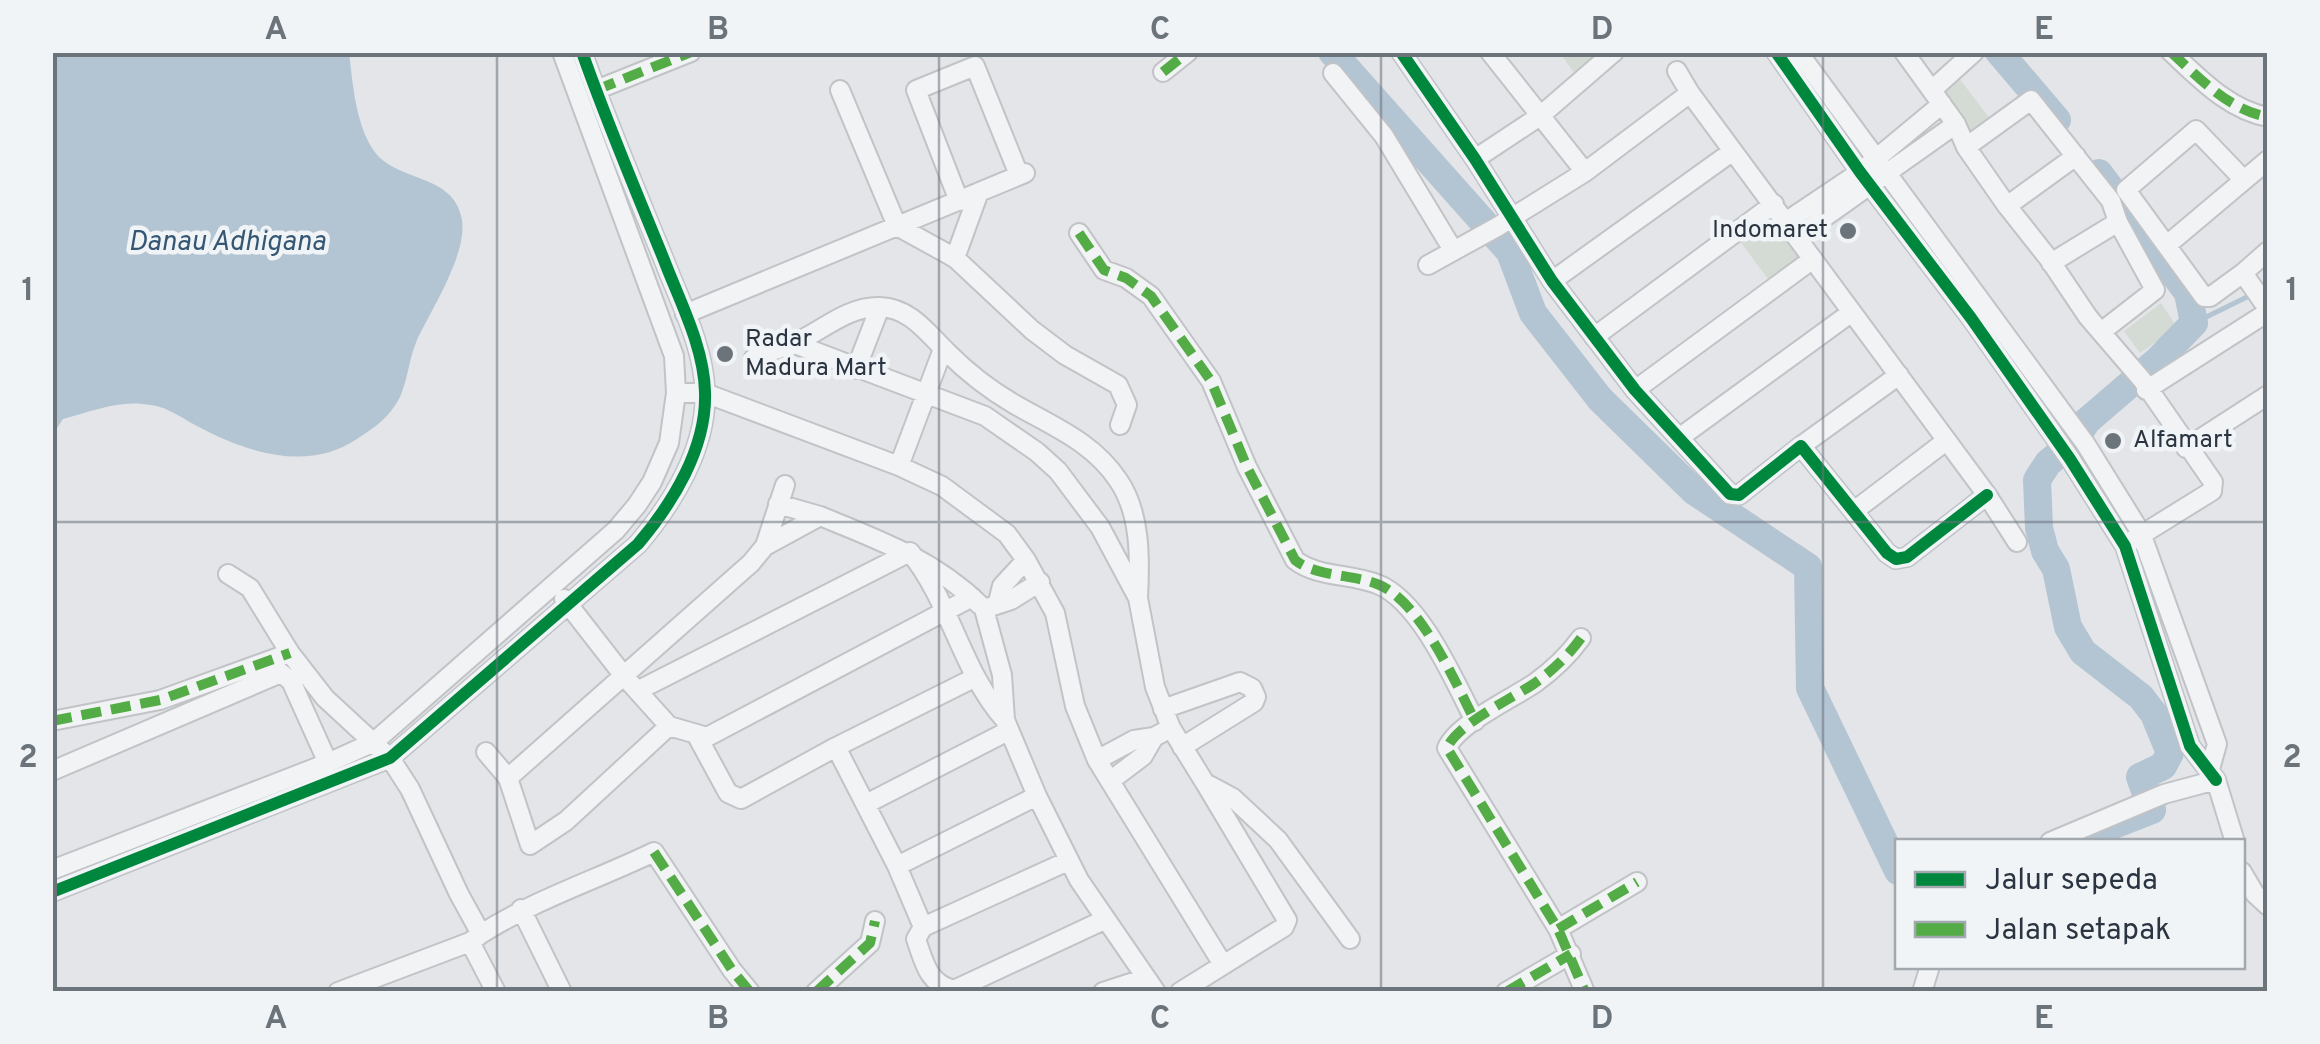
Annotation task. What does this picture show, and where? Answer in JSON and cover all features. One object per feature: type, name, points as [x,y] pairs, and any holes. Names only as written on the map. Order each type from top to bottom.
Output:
[{"type":"street","points":[[54,881],[374,742],[616,530],[652,482],[669,443],[676,392],[674,356],[562,52]]},
{"type":"street","points":[[54,881],[390,758],[638,544],[670,503],[693,452],[705,393],[686,314],[582,52]]},
{"type":"street","points":[[596,90],[691,52]]},
{"type":"street","points":[[1163,72],[1188,52]]},
{"type":"street","points":[[1401,52],[1475,159],[1497,227],[1552,281],[1635,390],[1734,496],[1899,375]]},
{"type":"street","points":[[1490,52],[1585,172]]},
{"type":"street","points":[[1583,52],[1594,68]]},
{"type":"street","points":[[1475,159],[1540,116],[1614,52]]},
{"type":"street","points":[[1776,52],[2080,437],[2141,533],[2217,744],[2213,774],[2234,839]]},
{"type":"street","points":[[1798,52],[1873,172]]},
{"type":"street","points":[[1904,52],[1956,124],[1966,147],[2007,206],[2101,332],[2129,363],[2214,487],[2124,546]]},
{"type":"street","points":[[1873,172],[1974,52]]},
{"type":"street","points":[[2171,52],[2208,86],[2248,114],[2268,117]]},
{"type":"street","points":[[686,314],[959,201],[1022,174],[975,66],[916,90],[959,201]]},
{"type":"street","points":[[1677,71],[1988,495],[2017,542]]},
{"type":"street","points":[[1333,73],[1384,136],[1453,250]]},
{"type":"street","points":[[840,90],[897,226],[954,258],[1032,330],[1065,355],[1118,385],[1127,405],[1120,425]]},
{"type":"street","points":[[1428,266],[1585,172],[1690,93]]},
{"type":"street","points":[[1966,147],[2032,100],[2112,201],[2118,222],[2155,290],[2101,332]]},
{"type":"street","points":[[1792,229],[1873,172],[1956,124]]},
{"type":"street","points":[[2243,179],[2198,130],[2127,188],[2208,299],[2268,251]]},
{"type":"street","points":[[1552,281],[1733,151]]},
{"type":"street","points":[[2007,206],[2076,156]]},
{"type":"street","points":[[2166,245],[2268,160]]},
{"type":"street","points":[[954,258],[979,192]]},
{"type":"street","points":[[1594,337],[1774,204]]},
{"type":"street","points":[[2051,263],[2118,222]]},
{"type":"street","points":[[1079,233],[1104,270],[1126,278],[1150,296],[1211,382],[1247,467],[1295,560],[1309,568],[1352,576],[1394,592],[1440,652],[1474,722]]},
{"type":"street","points":[[1635,390],[1813,259]]},
{"type":"street","points":[[2145,386],[2268,310],[2243,273]]},
{"type":"street","points":[[856,369],[880,307]]},
{"type":"street","points":[[754,358],[795,344],[831,321],[880,307],[920,323],[984,385],[1077,439],[1118,478],[1130,500],[1140,558],[1138,598],[1163,709],[1162,732],[1143,756],[1110,781]]},
{"type":"street","points":[[1678,438],[1852,312]]},
{"type":"street","points":[[1979,312],[2124,546],[2193,754],[2213,774]]},
{"type":"street","points":[[795,344],[985,416],[1037,452],[1058,471],[1100,527],[1138,598]]},
{"type":"street","points":[[898,466],[943,349]]},
{"type":"street","points":[[676,392],[705,393],[898,466],[942,486],[1007,534],[1040,582],[1055,613],[1075,706],[1097,760],[1222,963]]},
{"type":"street","points":[[2186,448],[2268,395]]},
{"type":"street","points":[[1854,512],[1946,441]]},
{"type":"street","points":[[1801,446],[1887,553],[1902,558],[1988,495]]},
{"type":"street","points":[[765,546],[785,485]]},
{"type":"street","points":[[778,504],[820,516],[910,552],[985,603],[1002,675],[1006,726]]},
{"type":"street","points":[[508,778],[720,593],[765,546],[820,516]]},
{"type":"street","points":[[910,552],[926,572],[989,703],[1006,726],[1068,861],[1151,985],[1103,992]]},
{"type":"street","points":[[639,690],[910,552]]},
{"type":"street","points":[[985,603],[1026,560]]},
{"type":"street","points":[[228,574],[250,588],[290,653],[325,698],[390,758],[410,790],[458,894],[496,992]]},
{"type":"street","points":[[553,586],[669,726],[697,736],[715,734],[946,610],[1011,600],[1040,582]]},
{"type":"street","points":[[1581,638],[1568,656],[1539,680],[1450,741],[1448,750],[1558,930],[1585,992]]},
{"type":"street","points":[[52,721],[160,700],[290,653]]},
{"type":"street","points":[[52,771],[281,672],[292,681],[328,763]]},
{"type":"street","points":[[697,736],[728,794],[736,800],[976,677]]},
{"type":"street","points":[[1163,709],[1240,682],[1252,688],[1254,702],[1182,747]]},
{"type":"street","points":[[486,752],[508,778],[530,845],[566,821],[669,726]]},
{"type":"street","points":[[866,804],[1006,726]]},
{"type":"street","points":[[1097,760],[1134,740],[1162,732]]},
{"type":"street","points":[[1162,732],[1182,747],[1288,920],[1284,927],[1180,992]]},
{"type":"street","points":[[836,746],[923,927]]},
{"type":"street","points":[[2057,839],[2213,774]]},
{"type":"street","points":[[1205,784],[1233,798],[1278,840],[1350,939]]},
{"type":"street","points":[[896,866],[1037,796]]},
{"type":"street","points":[[338,992],[476,938],[521,909],[654,852],[750,992]]},
{"type":"street","points":[[1068,861],[923,927],[916,938],[931,977],[954,991],[1104,920]]},
{"type":"street","points":[[2245,877],[2268,906]]},
{"type":"street","points":[[1558,930],[1638,882]]},
{"type":"street","points":[[521,909],[562,992]]},
{"type":"street","points":[[816,992],[870,943],[875,922]]},
{"type":"street","points":[[1506,992],[1571,954]]},
{"type":"shaded area","points":[[1560,53],[1608,53],[1577,77]]},
{"type":"shaded area","points":[[1959,78],[1991,120],[1968,136],[1937,93]]},
{"type":"shaded area","points":[[1774,214],[1801,255],[1768,279],[1739,240]]},
{"type":"shaded area","points":[[2161,303],[2177,327],[2140,353],[2124,331]]},
{"type":"water","name":"Danau Adhigana","points":[[53,52],[349,53],[358,114],[372,148],[394,168],[448,193],[462,220],[454,265],[417,340],[400,397],[381,421],[338,449],[298,457],[237,444],[164,408],[140,404],[107,407],[63,419],[53,434]]},
{"type":"waterway","points":[[1332,52],[1510,252],[1533,313],[1600,399],[1694,491],[1808,567],[1810,688],[1895,865]]},
{"type":"waterway","points":[[1999,52],[2057,120]]},
{"type":"waterway","points":[[2078,839],[2152,810],[2140,777],[2163,766],[2170,753],[2154,714],[2141,697],[2083,652],[2068,627],[2056,569],[2045,551],[2039,528],[2037,480],[2087,421],[2194,323],[2188,293],[2099,173]]},
{"type":"waterway","points":[[2194,323],[2251,295]]},
{"type":"marked path","points":[[596,90],[691,52]]},
{"type":"marked path","points":[[1163,72],[1188,52]]},
{"type":"marked path","points":[[2171,52],[2228,100],[2268,117]]},
{"type":"marked path","points":[[1079,233],[1104,270],[1126,278],[1151,296],[1211,381],[1247,467],[1295,560],[1313,570],[1367,581],[1393,593],[1435,644],[1475,721]]},
{"type":"marked path","points":[[1581,638],[1548,673],[1473,721],[1447,748],[1558,929],[1585,992]]},
{"type":"marked path","points":[[52,721],[160,700],[290,653]]},
{"type":"marked path","points":[[654,852],[750,992]]},
{"type":"marked path","points":[[1558,929],[1637,882]]},
{"type":"marked path","points":[[816,992],[870,943],[875,921]]},
{"type":"marked path","points":[[1506,992],[1571,954]]},
{"type":"cycle path","points":[[52,892],[390,758],[638,544],[675,493],[700,434],[704,375],[684,308],[582,52]]},
{"type":"cycle path","points":[[1401,52],[1552,281],[1635,390],[1730,494],[1739,495],[1801,446],[1887,553],[1896,559],[1907,557],[1987,495]]},
{"type":"cycle path","points":[[1776,52],[1860,172],[1971,318],[2070,459],[2125,546],[2190,746],[2216,780]]},
{"type":"place","name":"Indomaret","points":[[1848,231]]},
{"type":"place","name":"Radar Madura Mart","points":[[725,354]]},
{"type":"place","name":"Alfamart","points":[[2113,441]]}]
